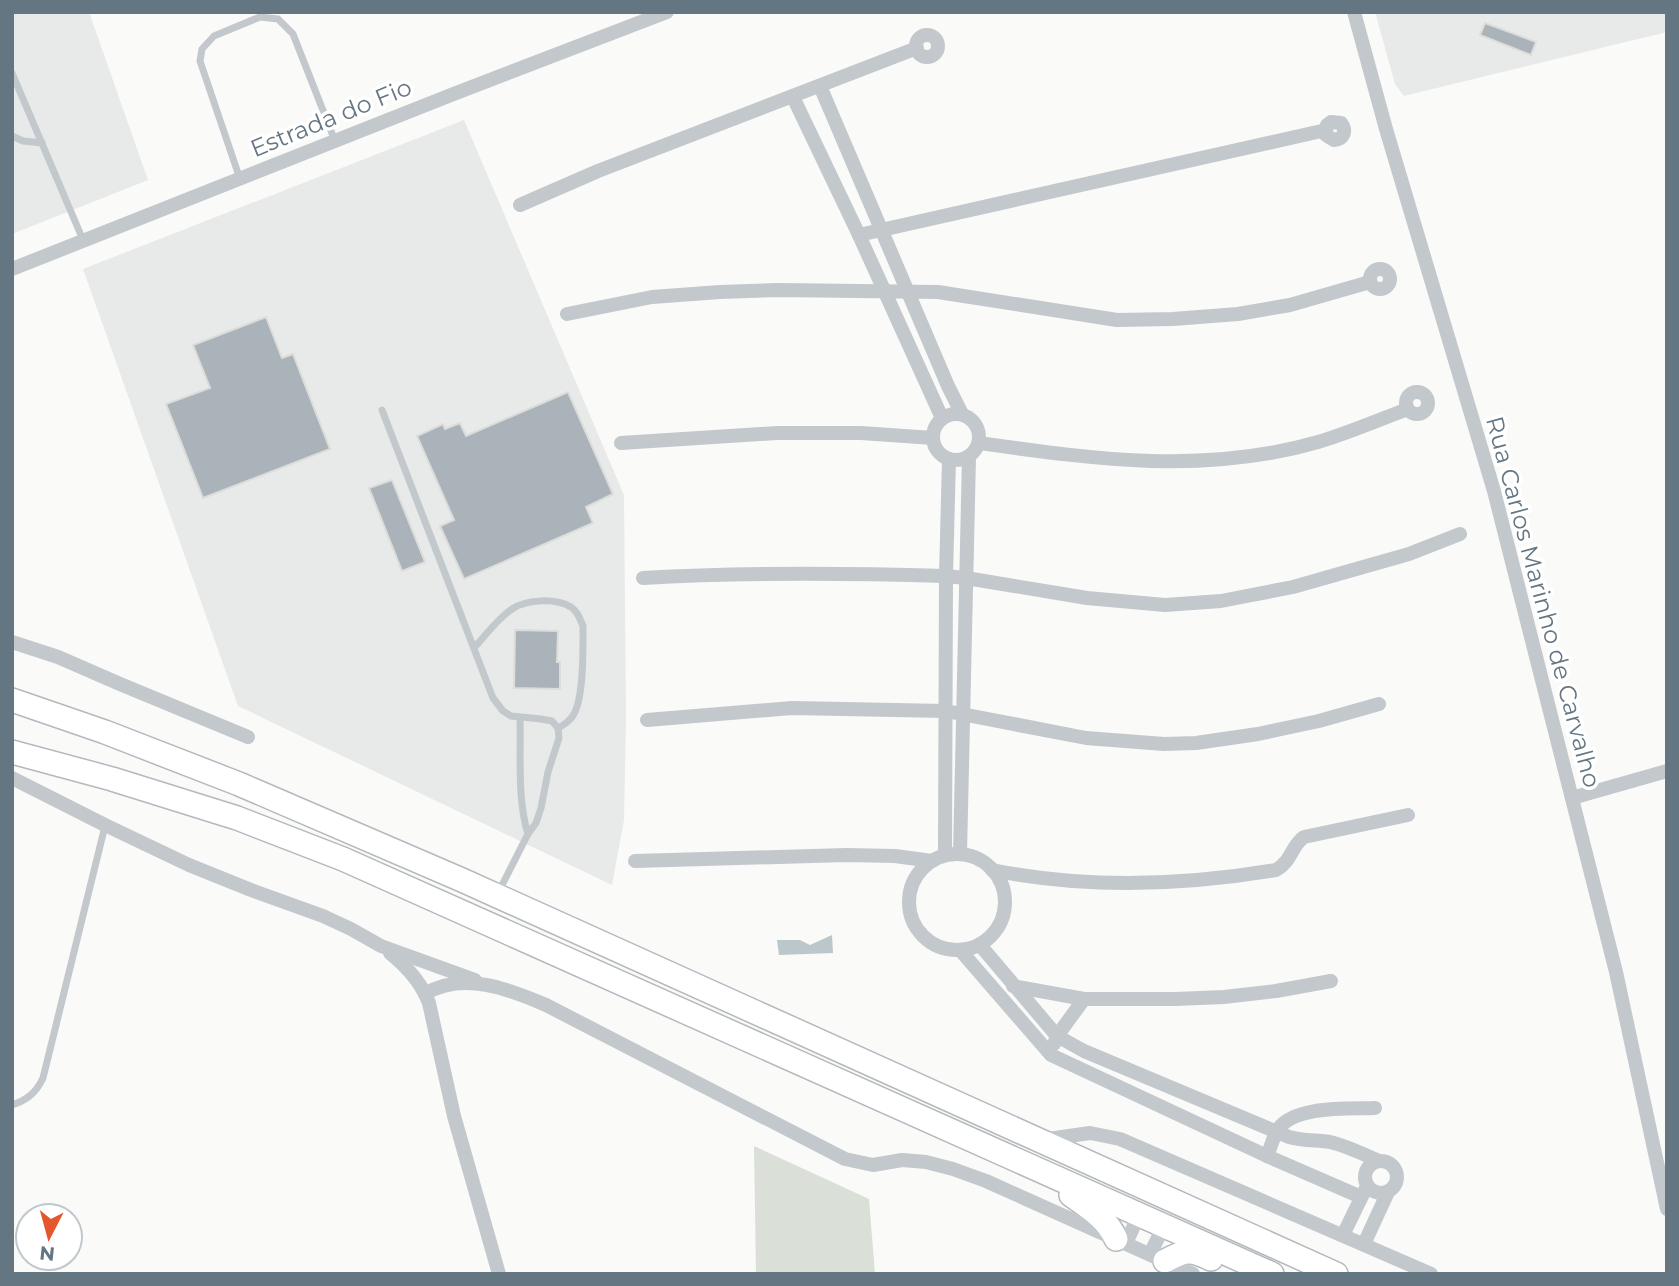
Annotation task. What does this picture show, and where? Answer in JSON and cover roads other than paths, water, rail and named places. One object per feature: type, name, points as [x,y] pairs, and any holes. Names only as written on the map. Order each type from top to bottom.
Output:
[{"type":"highway","points":[[12,700],[105,732],[239,784],[497,896],[1336,1274]]},
{"type":"highway","points":[[12,752],[112,779],[237,818],[343,859],[1272,1274]]},
{"type":"highway","points":[[1052,1175],[1062,1187],[1099,1215],[1121,1241]]},
{"type":"highway","points":[[1158,1257],[1193,1252],[1245,1274]]},
{"type":"street","name":"Estrada do Fio","points":[[12,269],[667,12]]},
{"type":"street","name":"Rua Carlos Marinho de Carvalho","points":[[1354,12],[1493,491],[1616,972],[1667,1209]]},
{"type":"street","points":[[520,205],[598,171],[917,48]]},
{"type":"street","points":[[820,86],[961,414]]},
{"type":"street","points":[[793,97],[942,418]]},
{"type":"street","points":[[859,235],[1326,130]]},
{"type":"street","points":[[567,314],[652,298],[720,292],[909,291],[938,292],[1117,320],[1173,319],[1238,314],[1290,305],[1370,282]]},
{"type":"street","points":[[979,443],[1148,462],[1210,461],[1319,442],[1408,409]]},
{"type":"street","points":[[961,414],[976,425],[980,433],[979,443],[968,457],[961,460],[950,459],[940,454],[935,447],[934,431],[942,418],[961,414]]},
{"type":"street","points":[[621,443],[777,433],[861,433],[933,438]]},
{"type":"street","points":[[960,854],[968,457]]},
{"type":"street","points":[[939,858],[946,711],[946,576],[950,459]]},
{"type":"street","points":[[643,578],[800,573],[946,576],[1100,599],[1165,605],[1221,601],[1293,587],[1409,554],[1460,534]]},
{"type":"street","points":[[12,642],[58,657],[248,737]]},
{"type":"street","points":[[647,720],[792,708],[946,711],[1086,738],[1164,744],[1196,743],[1258,734],[1319,721],[1378,704]]},
{"type":"street","points":[[1572,798],[1667,771]]},
{"type":"street","points":[[12,778],[189,865],[323,916],[381,946],[546,1005],[845,1158],[873,1165],[894,1160],[910,1160],[953,1169],[986,1181],[1193,1274]]},
{"type":"street","points":[[992,870],[1101,883],[1143,884],[1226,878],[1276,870],[1289,860],[1304,837],[1408,815]]},
{"type":"street","points":[[635,861],[846,855],[939,858],[960,854],[987,865],[997,875],[1003,888],[1006,905],[1002,921],[993,935],[980,945],[949,951],[934,946],[922,936],[913,923],[908,908],[909,892],[915,877],[926,865],[939,858]]},
{"type":"street","points":[[980,945],[1057,1036],[1084,1051],[1276,1132],[1300,1140],[1334,1143],[1390,1163],[1396,1169],[1397,1182],[1388,1192],[1364,1244]]},
{"type":"street","points":[[381,946],[403,964],[425,994],[431,1009],[454,1116],[499,1274]]},
{"type":"street","points":[[960,950],[1051,1055],[1268,1156],[1364,1191],[1388,1192]]},
{"type":"street","points":[[1013,986],[1084,999],[1224,998],[1276,992],[1331,981]]},
{"type":"street","points":[[425,994],[444,985],[490,985]]},
{"type":"street","points":[[1051,1055],[1057,1036],[1084,999]]},
{"type":"street","points":[[1268,1156],[1276,1132],[1300,1114],[1375,1108]]},
{"type":"street","points":[[1038,1140],[1090,1133],[1120,1139],[1430,1274]]},
{"type":"street","points":[[1343,1235],[1364,1191],[1367,1170],[1372,1163],[1379,1161]]},
{"type":"street","points":[[1121,1241],[1139,1215]]},
{"type":"street","points":[[1158,1257],[1164,1226]]},
{"type":"lane","points":[[240,179],[200,61],[202,49],[214,36],[260,17],[278,19],[293,34],[335,141]]},
{"type":"lane","points":[[12,73],[84,241]]},
{"type":"lane","points":[[12,136],[42,144]]},
{"type":"lane","points":[[382,410],[493,698],[497,705],[511,716],[552,721],[558,728],[559,738],[536,823],[497,896]]},
{"type":"lane","points":[[474,648],[502,616],[515,607],[543,601],[571,607],[579,615],[583,626],[579,697],[576,711],[570,721],[558,728]]},
{"type":"lane","points":[[520,718],[522,806],[528,834]]},
{"type":"lane","points":[[12,1105],[30,1096],[43,1078],[105,825]]}]
